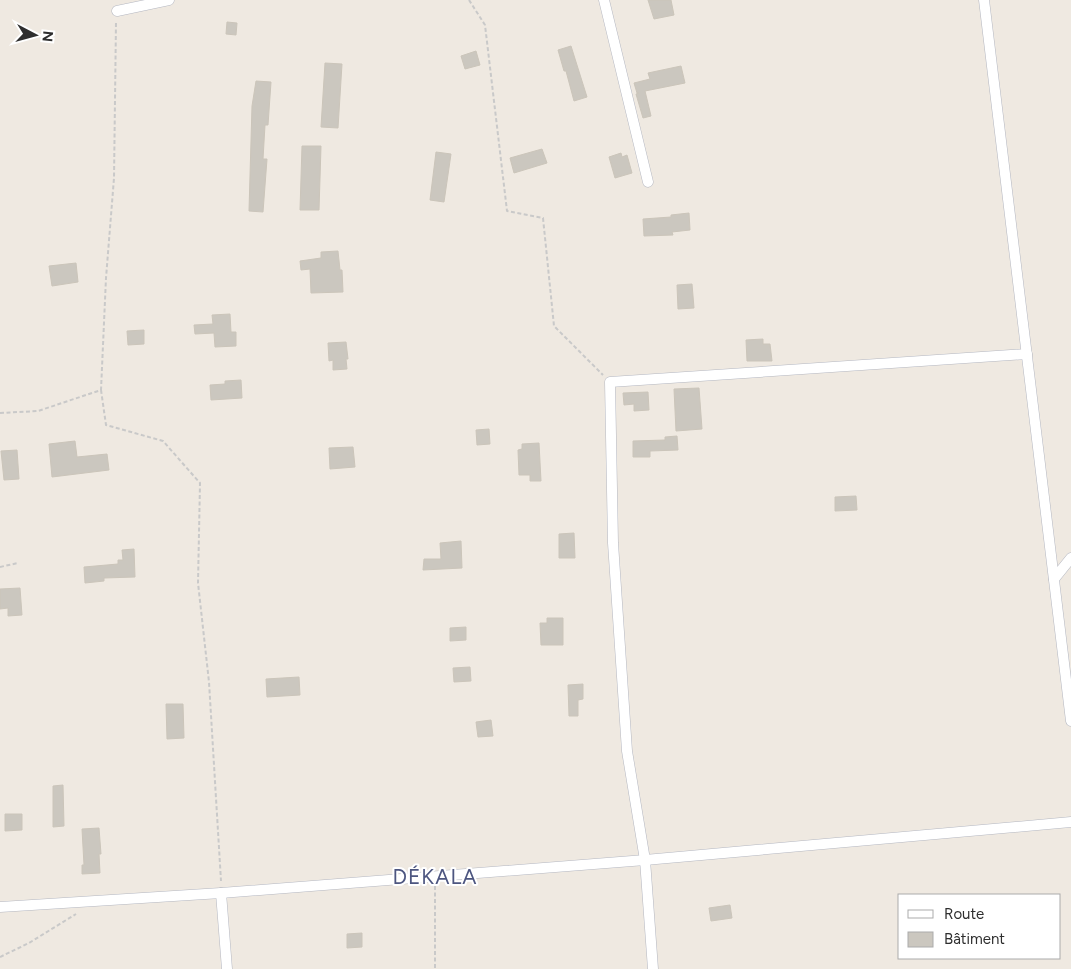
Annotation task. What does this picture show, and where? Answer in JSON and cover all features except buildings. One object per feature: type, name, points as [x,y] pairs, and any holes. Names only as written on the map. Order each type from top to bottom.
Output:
[{"type":"street","points":[[116,11],[169,0]]},
{"type":"street","points":[[604,0],[648,182]]},
{"type":"street","points":[[984,0],[1071,721]]},
{"type":"street","points":[[653,969],[645,860],[627,751],[613,543],[610,382],[1027,354]]},
{"type":"street","points":[[1054,579],[1071,558]]},
{"type":"street","points":[[0,907],[221,893],[645,860],[1071,822]]},
{"type":"street","points":[[221,893],[226,969]]},
{"type":"path","points":[[469,0],[485,25],[507,211],[543,218],[554,326],[610,382]]},
{"type":"path","points":[[116,11],[114,178],[100,390],[106,425],[163,441],[200,483],[198,583],[209,682],[221,893]]},
{"type":"path","points":[[0,413],[38,411],[100,390]]},
{"type":"path","points":[[0,567],[18,563]]},
{"type":"path","points":[[435,876],[435,969]]},
{"type":"path","points":[[0,957],[29,943],[80,911]]},
{"type":"district","name":"DÉKALA","points":[[435,876]]}]
